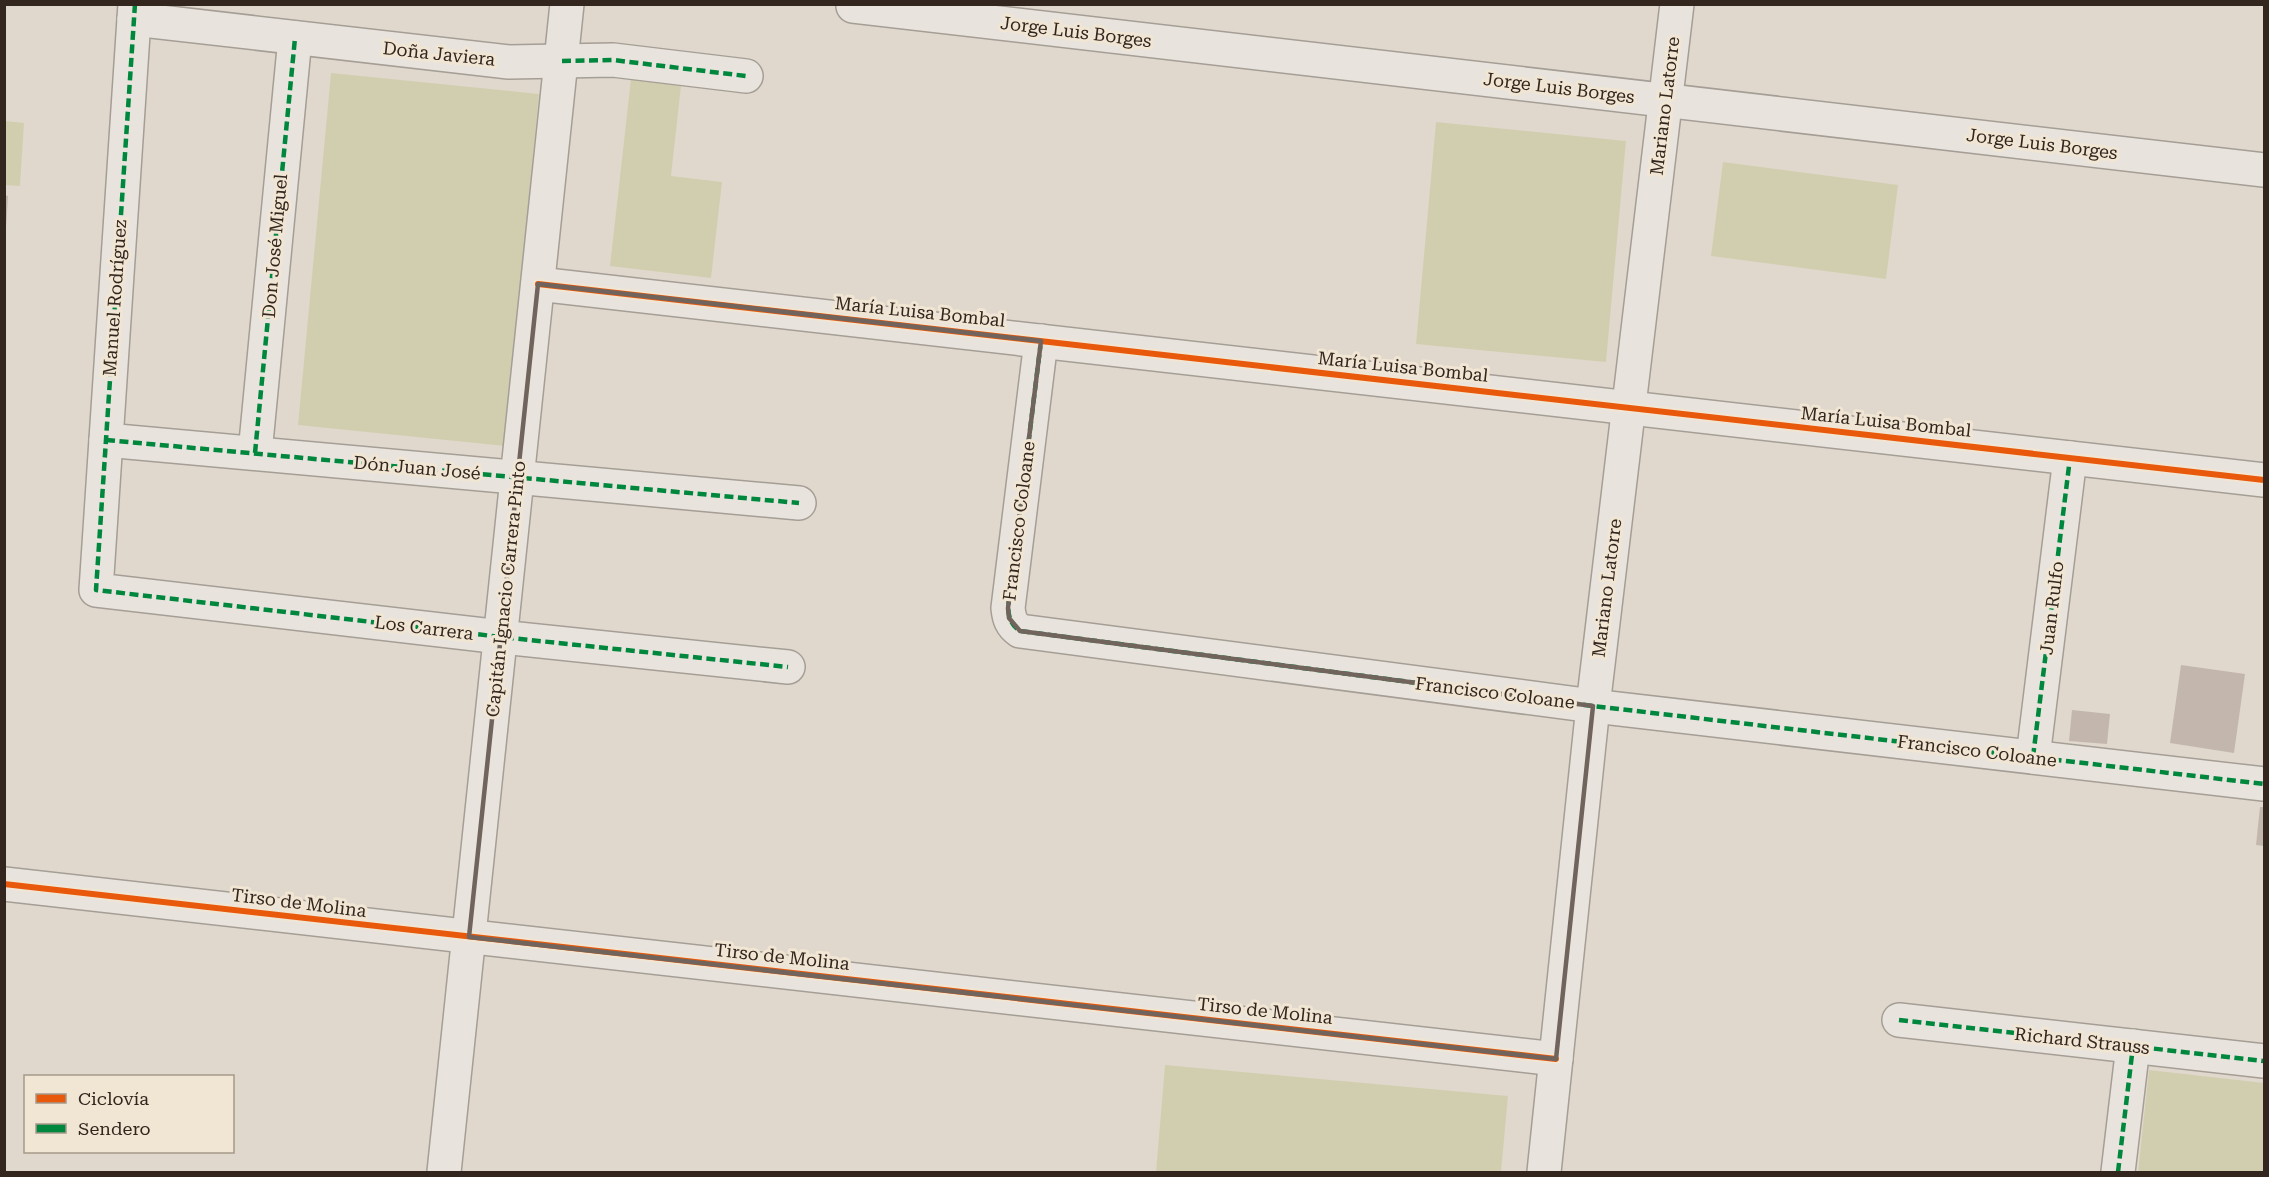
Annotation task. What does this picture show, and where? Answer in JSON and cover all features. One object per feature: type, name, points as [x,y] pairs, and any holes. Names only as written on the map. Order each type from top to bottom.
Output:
[{"type":"street","name":"Capitán Ignacio Carrera Pinto","points":[[444,1173],[567,4]]},
{"type":"street","name":"Mariano Latorre","points":[[1544,1173],[1593,706],[1677,4]]},
{"type":"street","name":"Jorge Luis Borges","points":[[853,6],[2265,170]]},
{"type":"street","name":"Doña Javiera","points":[[134,12],[295,38],[509,62],[614,60],[746,76]]},
{"type":"street","name":"Manuel Rodríguez","points":[[96,591],[134,12]]},
{"type":"street","name":"Don José Miguel","points":[[255,453],[295,38]]},
{"type":"street","name":"María Luisa Bombal","points":[[538,284],[2265,480]]},
{"type":"street","name":"Francisco Coloane","points":[[1041,341],[1008,608],[1009,618],[1014,627],[1020,631],[1593,706],[2265,784]]},
{"type":"street","name":"Dón Juan José","points":[[106,440],[799,503]]},
{"type":"street","name":"Juan Rulfo","points":[[2033,757],[2070,458]]},
{"type":"street","name":"Los Carrera","points":[[96,591],[788,667]]},
{"type":"street","name":"Tirso de Molina","points":[[4,884],[1556,1059]]},
{"type":"street","name":"Richard Strauss","points":[[1899,1020],[2265,1061]]},
{"type":"street","points":[[2118,1173],[2133,1046]]},
{"type":"highlighted area","points":[[538,284],[1041,341],[1008,608],[1009,618],[1020,631],[1593,706],[1556,1059],[469,937]]},
{"type":"shaded area","points":[[331,73],[539,94],[505,446],[298,425]]},
{"type":"shaded area","points":[[631,79],[681,86],[671,176],[722,182],[711,278],[610,266]]},
{"type":"shaded area","points":[[5,121],[24,123],[20,186],[5,185]]},
{"type":"shaded area","points":[[1436,122],[1626,141],[1606,362],[1416,344]]},
{"type":"shaded area","points":[[1723,162],[1898,185],[1886,279],[1711,256]]},
{"type":"shaded area","points":[[1165,1065],[1508,1096],[1501,1172],[1156,1172]]},
{"type":"shaded area","points":[[2149,1070],[2264,1083],[2264,1172],[2138,1172]]},
{"type":"building","points":[[4,195],[8,196],[6,228],[4,228]]},
{"type":"building","points":[[2181,665],[2245,674],[2234,753],[2170,743]]},
{"type":"building","points":[[2072,710],[2110,714],[2107,744],[2069,741]]},
{"type":"building","points":[[2260,807],[2264,807],[2264,846],[2256,845]]},
{"type":"marked path","points":[[135,4],[96,590],[501,637],[788,667]]},
{"type":"marked path","points":[[255,453],[295,38]]},
{"type":"marked path","points":[[562,61],[613,60],[746,76]]},
{"type":"marked path","points":[[1041,341],[1008,608],[1011,621],[1020,631],[1593,706],[2264,784]]},
{"type":"marked path","points":[[106,440],[799,503]]},
{"type":"marked path","points":[[2033,757],[2070,458]]},
{"type":"marked path","points":[[1899,1020],[2264,1061]]},
{"type":"marked path","points":[[2118,1172],[2133,1046]]},
{"type":"cycle path","points":[[538,284],[2264,480]]},
{"type":"cycle path","points":[[4,884],[1556,1059]]}]
